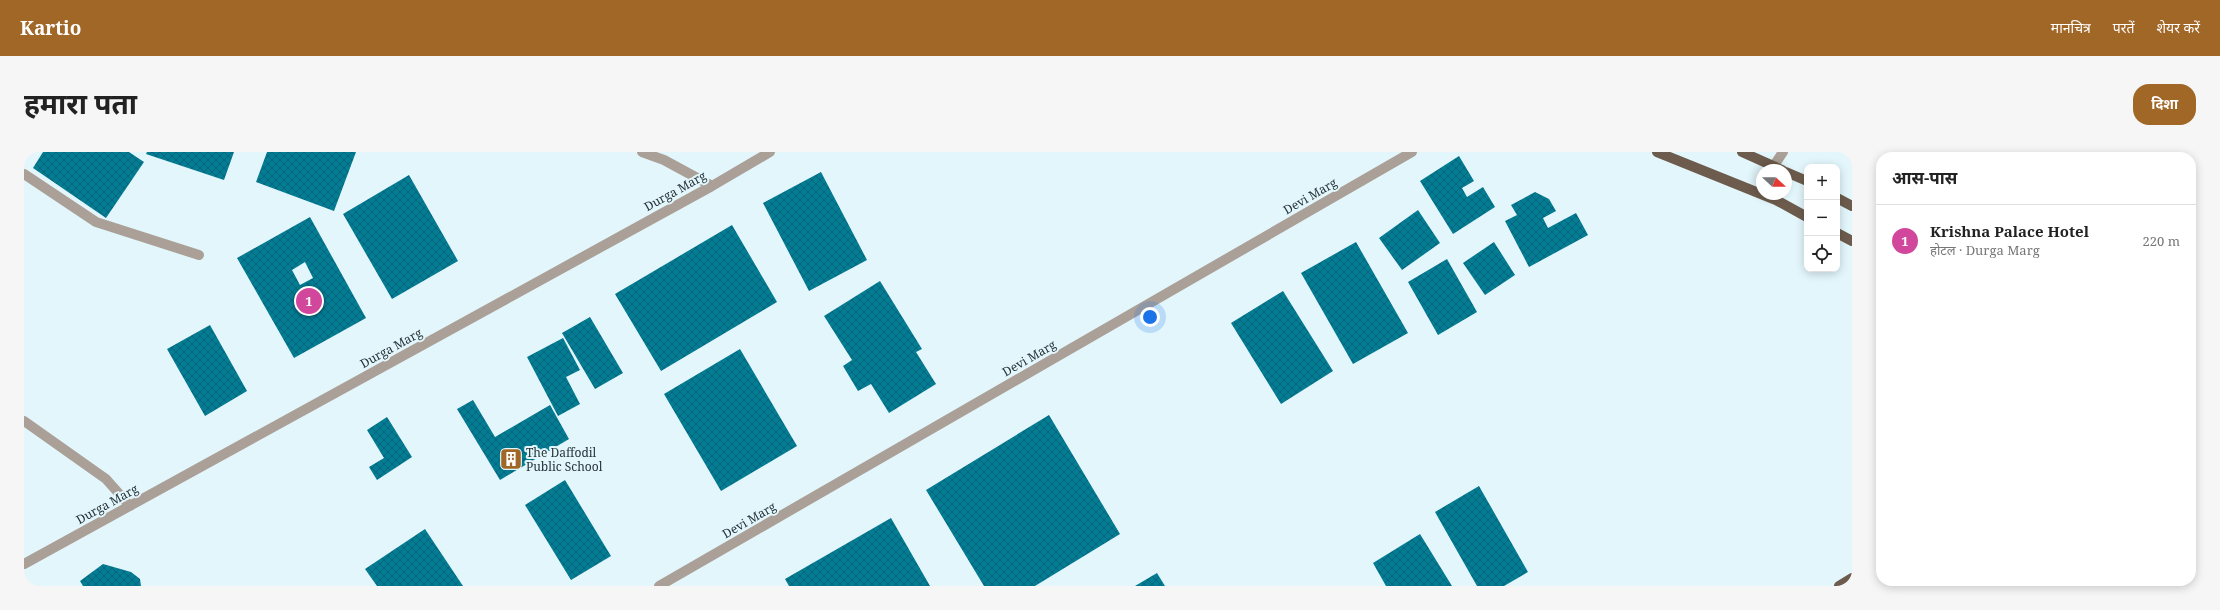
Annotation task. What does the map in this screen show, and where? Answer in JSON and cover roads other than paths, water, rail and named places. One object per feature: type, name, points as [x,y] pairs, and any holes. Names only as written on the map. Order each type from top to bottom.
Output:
[{"type":"main road","points":[[1657,152],[1756,189]]},
{"type":"main road","points":[[1742,152],[1765,164]]},
{"type":"main road","points":[[1792,175],[1804,180]]},
{"type":"main road","points":[[1777,200],[1804,215]]},
{"type":"main road","points":[[1840,200],[1852,206]]},
{"type":"main road","points":[[1840,235],[1852,242]]},
{"type":"main road","points":[[1839,586],[1852,578]]},
{"type":"street","points":[[642,152],[664,160],[712,186]]},
{"type":"street","name":"Durga Marg","points":[[24,564],[712,186],[770,152]]},
{"type":"street","name":"Devi Marg","points":[[659,586],[1412,152]]},
{"type":"street","points":[[1777,164],[1783,152]]},
{"type":"street","points":[[24,174],[96,222],[199,255]]},
{"type":"street","points":[[24,421],[106,479],[130,506]]},
{"type":"place","name":"Krishna Palace Hotel","points":[[309,301]]},
{"type":"place","name":"The Daffodil Public School","points":[[511,459]]}]
